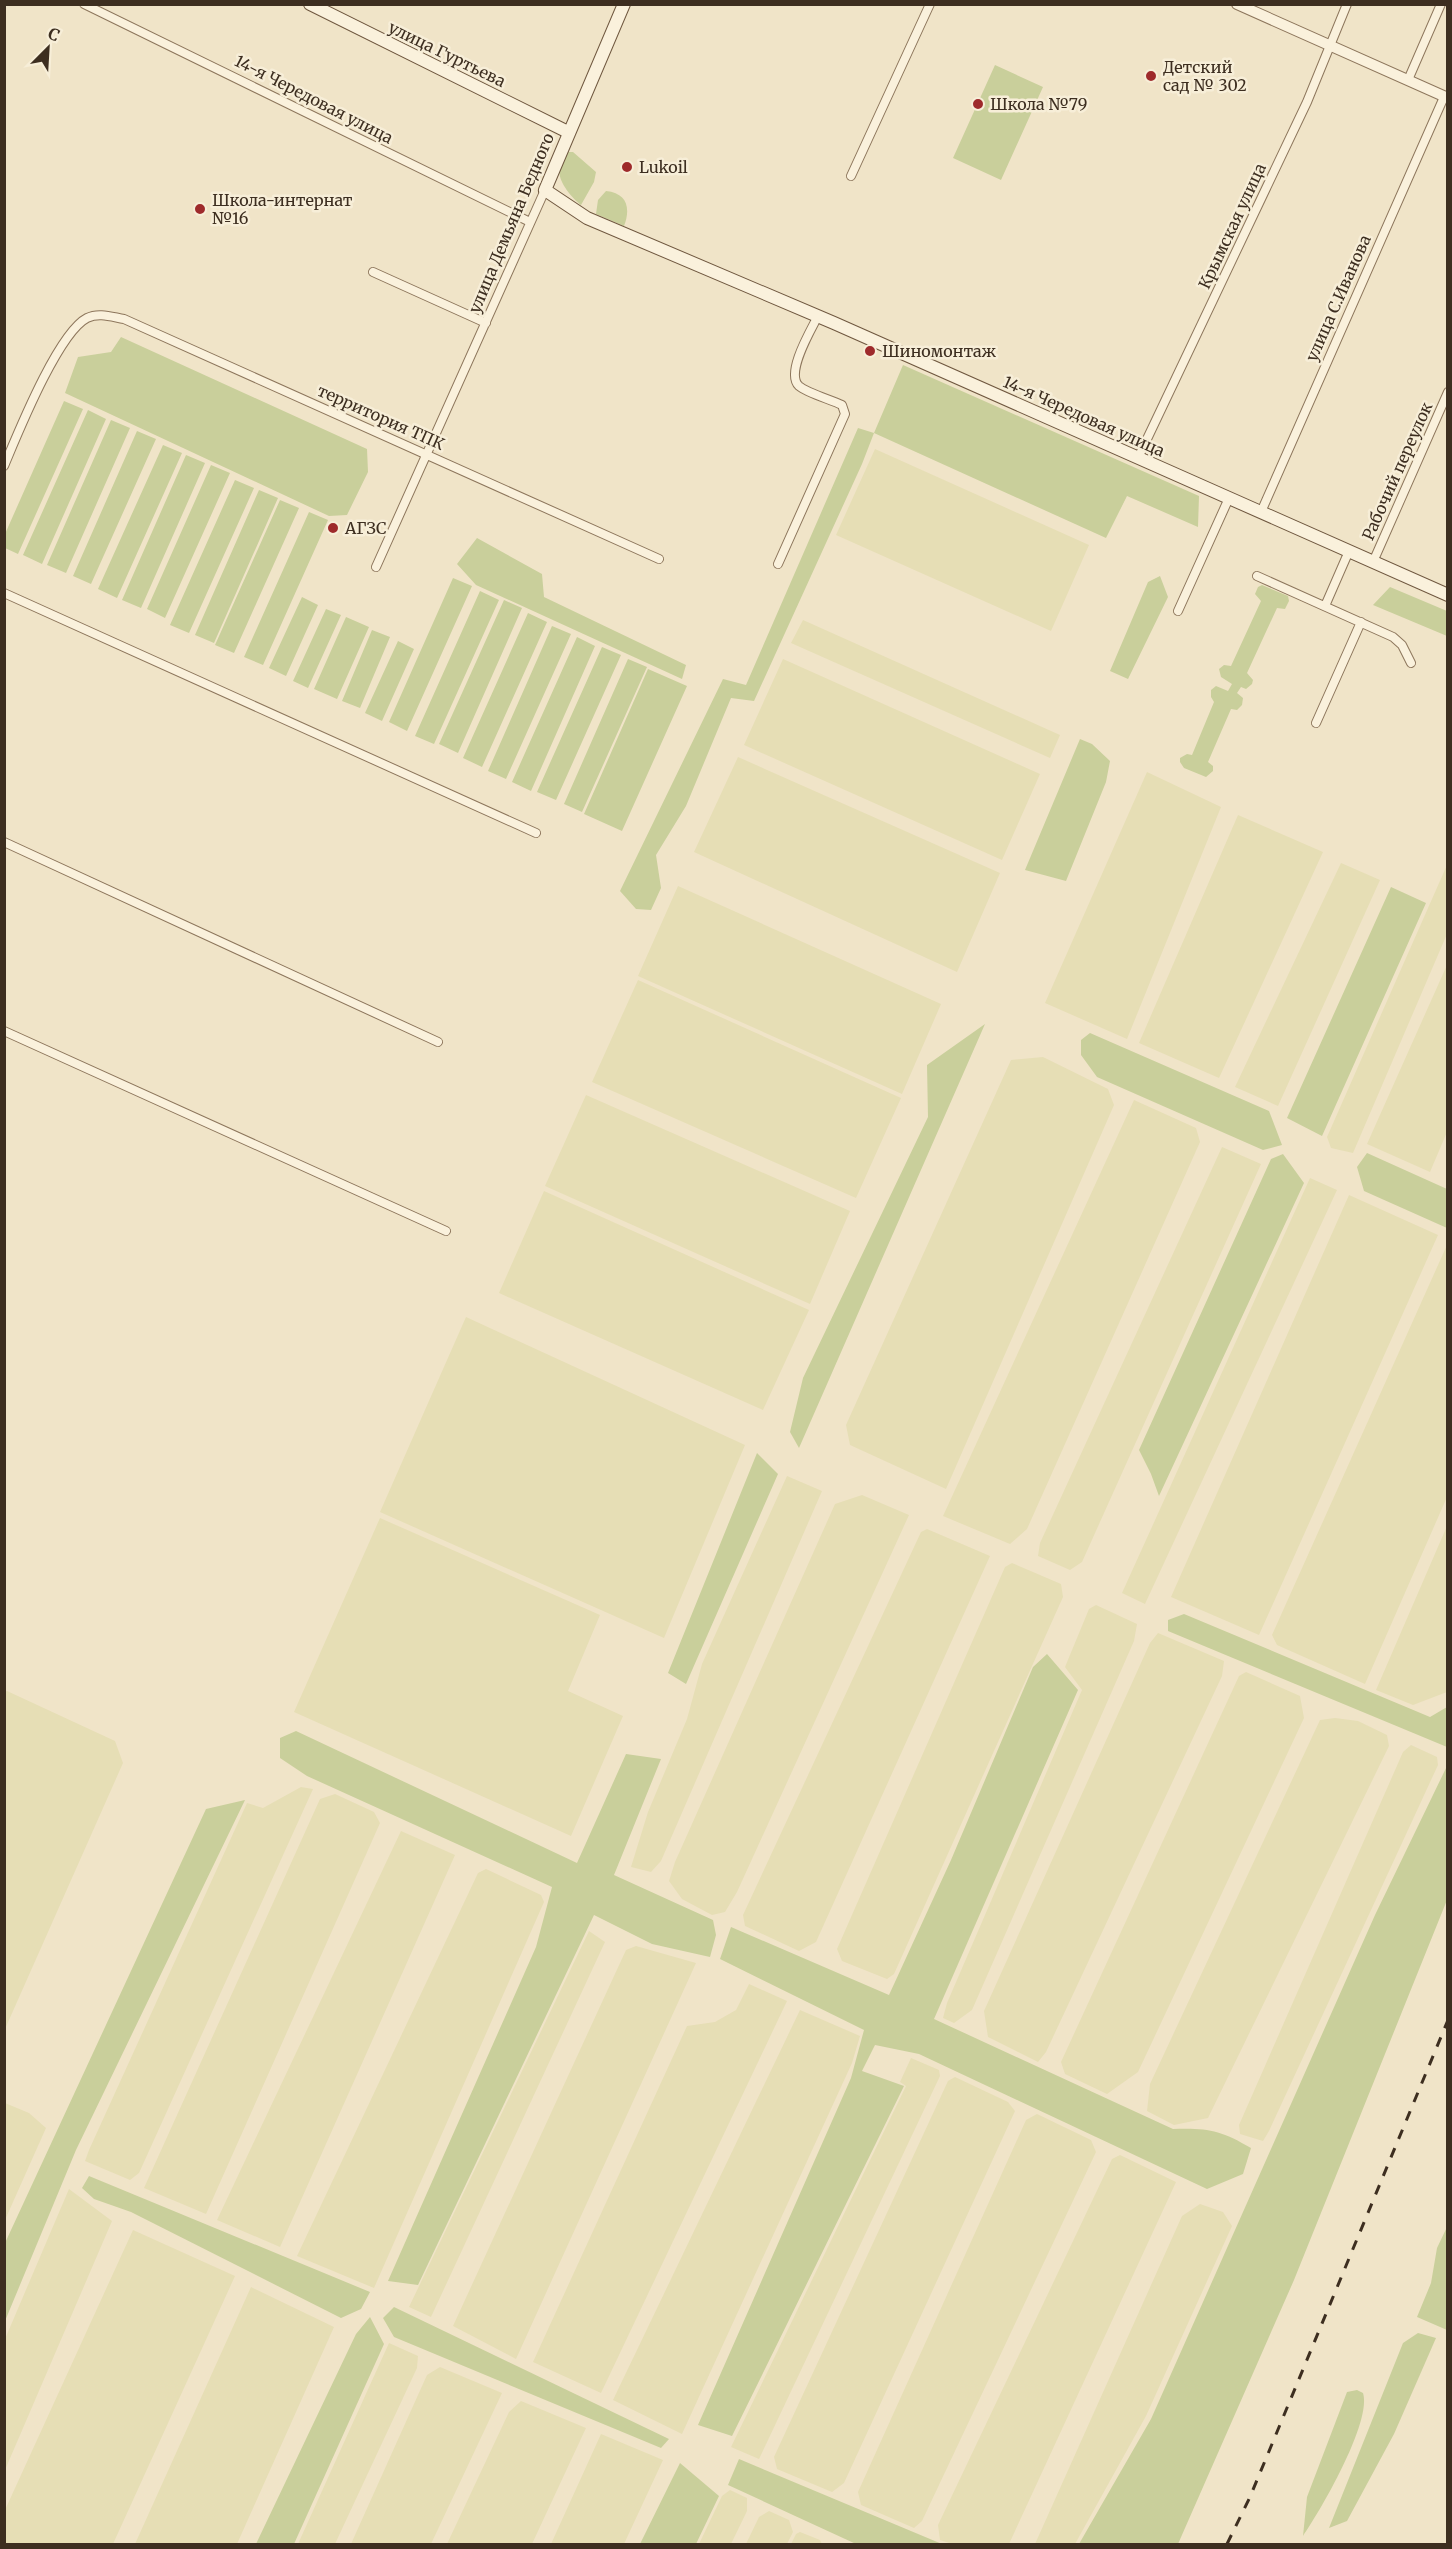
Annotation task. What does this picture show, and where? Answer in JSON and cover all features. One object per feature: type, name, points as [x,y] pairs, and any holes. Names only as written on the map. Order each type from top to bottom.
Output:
[{"type":"main road","name":"улица Гуртьева","points":[[310,4],[568,132]]},
{"type":"main road","name":"улица Демьяна Бедного","points":[[545,190],[621,5]]},
{"type":"main road","name":"14-я Чередовая улица","points":[[545,190],[587,218],[818,316],[1447,594]]},
{"type":"street","name":"14-я Чередовая улица","points":[[84,4],[530,222]]},
{"type":"street","points":[[850,176],[930,4]]},
{"type":"street","points":[[1237,4],[1446,97]]},
{"type":"street","name":"Крымская улица","points":[[1138,458],[1307,102],[1347,4]]},
{"type":"street","points":[[1408,80],[1441,4]]},
{"type":"street","name":"улица С.Иванова","points":[[1261,512],[1446,97]]},
{"type":"street","name":"улица Демьяна Бедного","points":[[376,567],[545,190]]},
{"type":"street","points":[[373,272],[486,323]]},
{"type":"street","name":"территория ТПК","points":[[4,466],[65,338],[88,317],[108,316],[124,320],[428,454],[659,559]]},
{"type":"street","points":[[778,564],[845,414],[842,405],[799,386],[794,376],[797,361],[818,316]]},
{"type":"street","name":"Рабочий переулок","points":[[1373,562],[1448,392]]},
{"type":"street","points":[[1178,611],[1229,498]]},
{"type":"street","points":[[1324,606],[1348,551]]},
{"type":"street","points":[[1257,576],[1393,637],[1402,645],[1411,663]]},
{"type":"street","points":[[4,593],[536,833]]},
{"type":"street","points":[[1316,723],[1361,622]]},
{"type":"street","points":[[4,842],[438,1042]]},
{"type":"street","points":[[4,1031],[446,1231]]},
{"type":"shaded area","points":[[875,449],[1089,545],[1051,631],[836,535]]},
{"type":"shaded area","points":[[803,620],[1060,735],[1050,758],[791,643]]},
{"type":"shaded area","points":[[783,659],[1040,774],[1002,860],[744,745]]},
{"type":"shaded area","points":[[738,757],[1000,873],[957,972],[694,852]]},
{"type":"shaded area","points":[[1147,772],[1221,807],[1127,1039],[1045,1003]]},
{"type":"shaded area","points":[[1238,815],[1323,852],[1219,1078],[1139,1043]]},
{"type":"shaded area","points":[[1341,863],[1380,880],[1278,1106],[1235,1087]]},
{"type":"shaded area","points":[[1447,865],[1447,934],[1353,1153],[1331,1148],[1327,1137]]},
{"type":"shaded area","points":[[678,886],[941,1004],[902,1094],[638,976]]},
{"type":"shaded area","points":[[1447,965],[1447,1132],[1430,1172],[1367,1144]]},
{"type":"shaded area","points":[[638,980],[901,1098],[856,1198],[592,1082]]},
{"type":"shaded area","points":[[1043,1057],[1108,1089],[1114,1105],[946,1489],[850,1445],[846,1425],[1011,1060]]},
{"type":"shaded area","points":[[586,1095],[850,1211],[810,1304],[545,1186]]},
{"type":"shaded area","points":[[1134,1100],[1196,1128],[1200,1142],[1027,1529],[1010,1544],[943,1516]]},
{"type":"shaded area","points":[[1222,1147],[1261,1164],[1082,1562],[1070,1570],[1038,1556],[1040,1543]]},
{"type":"shaded area","points":[[1310,1178],[1337,1190],[1145,1604],[1122,1593]]},
{"type":"shaded area","points":[[544,1191],[809,1310],[763,1410],[499,1293]]},
{"type":"shaded area","points":[[1349,1195],[1438,1235],[1259,1635],[1171,1597]]},
{"type":"shaded area","points":[[1447,1245],[1447,1497],[1365,1684],[1277,1645],[1272,1635]]},
{"type":"shaded area","points":[[466,1317],[745,1445],[664,1638],[380,1512]]},
{"type":"shaded area","points":[[787,1476],[822,1491],[661,1861],[651,1872],[631,1867],[648,1812],[687,1719],[702,1664]]},
{"type":"shaded area","points":[[862,1495],[909,1515],[737,1892],[725,1912],[712,1915],[682,1899],[669,1881],[675,1862],[835,1504]]},
{"type":"shaded area","points":[[380,1518],[600,1615],[568,1691],[623,1716],[571,1836],[294,1712]]},
{"type":"shaded area","points":[[1447,1526],[1447,1692],[1413,1705],[1376,1690]]},
{"type":"shaded area","points":[[927,1529],[990,1556],[816,1942],[799,1951],[745,1926],[743,1915],[921,1532]]},
{"type":"shaded area","points":[[1012,1563],[1061,1584],[1063,1597],[894,1974],[887,1979],[842,1961],[837,1949],[1005,1567]]},
{"type":"shaded area","points":[[1096,1605],[1137,1624],[1134,1641],[972,2010],[954,2023],[943,2018],[947,2003],[1082,1690],[1065,1667],[1089,1609]]},
{"type":"shaded area","points":[[1158,1633],[1224,1661],[1222,1676],[1046,2052],[1038,2062],[988,2037],[984,2011],[1150,1643]]},
{"type":"shaded area","points":[[1246,1672],[1300,1696],[1304,1718],[1138,2072],[1107,2094],[1065,2074],[1061,2062],[1239,1676]]},
{"type":"shaded area","points":[[7,1691],[115,1741],[123,1763],[5,2029],[4,1692]]},
{"type":"shaded area","points":[[1335,1718],[1358,1721],[1387,1735],[1389,1746],[1208,2118],[1174,2125],[1147,2111],[1150,2084],[1320,1720]]},
{"type":"shaded area","points":[[1411,1745],[1437,1757],[1438,1765],[1269,2131],[1263,2141],[1240,2134],[1239,2125],[1403,1752]]},
{"type":"shaded area","points":[[301,1787],[313,1789],[139,2173],[130,2180],[85,2161],[247,1803],[263,1808]]},
{"type":"shaded area","points":[[335,1794],[374,1812],[380,1823],[206,2214],[144,2188],[320,1799]]},
{"type":"shaded area","points":[[401,1831],[455,1855],[280,2247],[217,2220]]},
{"type":"shaded area","points":[[486,1869],[541,1895],[544,1902],[374,2288],[297,2256],[478,1873]]},
{"type":"shaded area","points":[[589,1931],[605,1942],[431,2317],[409,2307]]},
{"type":"shaded area","points":[[636,1946],[696,1963],[516,2359],[453,2326],[626,1950]]},
{"type":"shaded area","points":[[749,1984],[787,2001],[601,2393],[533,2362],[687,2026],[715,2022],[736,2010]]},
{"type":"shaded area","points":[[800,2010],[860,2036],[852,2063],[682,2434],[613,2400]]},
{"type":"shaded area","points":[[911,2058],[939,2070],[940,2076],[759,2459],[731,2447],[906,2086],[900,2082]]},
{"type":"shaded area","points":[[955,2077],[1008,2102],[1015,2111],[844,2483],[832,2492],[777,2469],[774,2457],[948,2081]]},
{"type":"shaded area","points":[[5,2103],[29,2113],[46,2128],[5,2220]]},
{"type":"shaded area","points":[[1037,2114],[1091,2140],[1096,2152],[922,2521],[914,2528],[861,2505],[858,2492],[1026,2120]]},
{"type":"shaded area","points":[[1120,2155],[1176,2182],[1009,2544],[952,2544],[940,2540],[938,2525],[1112,2159]]},
{"type":"shaded area","points":[[69,2189],[112,2221],[5,2470],[5,2339]]},
{"type":"shaded area","points":[[1200,2204],[1223,2212],[1232,2226],[1146,2416],[1075,2544],[1035,2544],[1182,2216]]},
{"type":"shaded area","points":[[133,2230],[235,2276],[113,2544],[5,2544],[5,2510]]},
{"type":"shaded area","points":[[251,2287],[334,2327],[237,2544],[135,2544]]},
{"type":"shaded area","points":[[389,2343],[418,2356],[417,2368],[335,2544],[298,2544]]},
{"type":"shaded area","points":[[440,2367],[502,2393],[431,2544],[351,2544],[427,2375]]},
{"type":"shaded area","points":[[521,2401],[586,2428],[532,2544],[447,2544],[509,2412]]},
{"type":"shaded area","points":[[601,2434],[663,2460],[624,2544],[551,2544]]},
{"type":"shaded area","points":[[730,2490],[747,2498],[747,2511],[731,2544],[699,2544],[722,2496]]},
{"type":"shaded area","points":[[769,2511],[789,2520],[793,2532],[787,2544],[746,2544],[759,2517]]},
{"type":"shaded area","points":[[800,2532],[820,2540],[822,2544],[791,2544],[796,2534]]},
{"type":"green space","points":[[995,65],[1043,87],[1001,180],[953,158]]},
{"type":"green space","points":[[567,152],[573,152],[596,172],[594,182],[581,205],[569,192],[560,176],[560,164]]},
{"type":"green space","points":[[606,191],[619,195],[626,202],[627,213],[624,226],[596,214],[598,200]]},
{"type":"green space","points":[[121,337],[367,449],[368,472],[347,515],[329,516],[65,393],[78,357],[111,352]]},
{"type":"green space","points":[[903,365],[1199,496],[1198,527],[1127,496],[1106,538],[874,433]]},
{"type":"green space","points":[[64,401],[83,409],[18,554],[5,548],[5,534]]},
{"type":"green space","points":[[88,410],[106,419],[42,564],[23,555]]},
{"type":"green space","points":[[111,420],[130,428],[66,573],[47,565]]},
{"type":"green space","points":[[858,428],[874,433],[754,701],[731,698],[686,806],[656,855],[661,888],[651,910],[636,909],[620,891],[723,679],[746,685]]},
{"type":"green space","points":[[137,431],[156,439],[91,584],[73,576]]},
{"type":"green space","points":[[163,445],[182,453],[117,598],[98,589]]},
{"type":"green space","points":[[186,455],[205,463],[141,608],[122,600]]},
{"type":"green space","points":[[211,465],[230,473],[165,618],[147,609]]},
{"type":"green space","points":[[235,480],[254,488],[189,633],[170,625]]},
{"type":"green space","points":[[259,490],[278,498],[214,643],[195,635]]},
{"type":"green space","points":[[280,500],[299,508],[234,653],[215,645]]},
{"type":"green space","points":[[309,512],[328,520],[263,665],[244,657]]},
{"type":"green space","points":[[477,538],[542,574],[544,597],[686,665],[682,679],[476,585],[457,564]]},
{"type":"green space","points":[[1160,576],[1168,597],[1128,679],[1110,671],[1148,582]]},
{"type":"green space","points":[[453,578],[472,586],[407,731],[389,722]]},
{"type":"green space","points":[[1262,585],[1288,596],[1289,601],[1285,609],[1277,608],[1247,673],[1253,680],[1252,684],[1246,689],[1241,687],[1237,693],[1243,698],[1242,705],[1237,710],[1231,709],[1208,762],[1213,766],[1213,771],[1206,777],[1184,768],[1180,758],[1187,754],[1192,755],[1214,702],[1211,690],[1216,686],[1228,691],[1232,684],[1221,677],[1219,669],[1224,665],[1231,666],[1261,601],[1255,594],[1258,587]]},
{"type":"green space","points":[[1390,587],[1447,611],[1447,636],[1373,605]]},
{"type":"green space","points":[[480,591],[499,600],[434,744],[415,736]]},
{"type":"green space","points":[[302,597],[318,605],[286,676],[269,668]]},
{"type":"green space","points":[[504,600],[522,608],[458,753],[439,744]]},
{"type":"green space","points":[[326,609],[341,615],[308,688],[293,681]]},
{"type":"green space","points":[[528,613],[547,622],[482,767],[463,758]]},
{"type":"green space","points":[[346,617],[369,627],[337,699],[314,689]]},
{"type":"green space","points":[[552,626],[571,634],[506,779],[488,771]]},
{"type":"green space","points":[[372,630],[390,637],[360,708],[342,701]]},
{"type":"green space","points":[[577,637],[595,646],[531,791],[512,782]]},
{"type":"green space","points":[[398,641],[414,649],[382,721],[365,713]]},
{"type":"green space","points":[[602,647],[621,655],[556,800],[537,792]]},
{"type":"green space","points":[[628,659],[647,667],[582,812],[564,804]]},
{"type":"green space","points":[[648,669],[687,686],[622,831],[584,814]]},
{"type":"green space","points":[[1080,739],[1092,744],[1110,761],[1106,782],[1066,881],[1025,870]]},
{"type":"green space","points":[[1391,887],[1426,903],[1322,1136],[1287,1118]]},
{"type":"green space","points":[[985,1024],[799,1448],[790,1432],[803,1378],[928,1117],[927,1065]]},
{"type":"green space","points":[[1090,1033],[1269,1111],[1282,1145],[1263,1150],[1097,1077],[1081,1055],[1081,1040]]},
{"type":"green space","points":[[1367,1153],[1447,1189],[1447,1228],[1364,1191],[1357,1167]]},
{"type":"green space","points":[[1283,1154],[1304,1183],[1159,1496],[1139,1450],[1271,1159]]},
{"type":"green space","points":[[757,1453],[778,1474],[686,1684],[668,1673]]},
{"type":"green space","points":[[1184,1614],[1430,1717],[1447,1707],[1447,1747],[1168,1631],[1168,1620]]},
{"type":"green space","points":[[1047,1654],[1078,1690],[934,2019],[1173,2129],[1214,2131],[1240,2142],[1251,2148],[1243,2174],[1207,2189],[919,2054],[875,2045],[862,2071],[904,2086],[732,2436],[698,2425],[851,2078],[864,2030],[720,1959],[731,1927],[889,1995],[951,1860],[1033,1667]]},
{"type":"green space","points":[[296,1731],[577,1863],[626,1754],[661,1759],[614,1875],[713,1920],[716,1935],[710,1957],[652,1944],[594,1915],[418,2285],[388,2281],[536,1947],[552,1887],[307,1776],[280,1758],[280,1738]]},
{"type":"green space","points":[[1447,1766],[1447,1900],[1294,2280],[1178,2544],[1079,2544],[1151,2419],[1375,1915]]},
{"type":"green space","points":[[245,1800],[76,2150],[5,2321],[5,2243],[206,1809]]},
{"type":"green space","points":[[89,2176],[370,2292],[361,2309],[341,2318],[131,2212],[94,2199],[82,2188]]},
{"type":"green space","points":[[1447,2227],[1447,2330],[1417,2317],[1431,2283],[1437,2248]]},
{"type":"green space","points":[[394,2307],[669,2439],[661,2448],[394,2337],[383,2318]]},
{"type":"green space","points":[[370,2317],[384,2344],[294,2544],[256,2544],[356,2334]]},
{"type":"green space","points":[[1418,2333],[1436,2338],[1394,2434],[1347,2521],[1329,2528],[1403,2343]]},
{"type":"green space","points":[[1357,2390],[1363,2393],[1364,2406],[1353,2444],[1332,2487],[1303,2536],[1307,2497],[1347,2392]]},
{"type":"green space","points":[[739,2459],[942,2544],[856,2544],[728,2485]]},
{"type":"green space","points":[[680,2463],[719,2496],[696,2544],[640,2544]]},
{"type":"railway","points":[[1227,2544],[1250,2497],[1448,2020]]},
{"type":"place","name":"Детский сад № 302","points":[[1151,76]]},
{"type":"place","name":"Школа №79","points":[[978,104]]},
{"type":"place","name":"Lukoil","points":[[627,167]]},
{"type":"place","name":"Школа-интернат №16","points":[[200,209]]},
{"type":"place","name":"Шиномонтаж","points":[[870,351]]},
{"type":"place","name":"АГЗС","points":[[333,528]]}]
